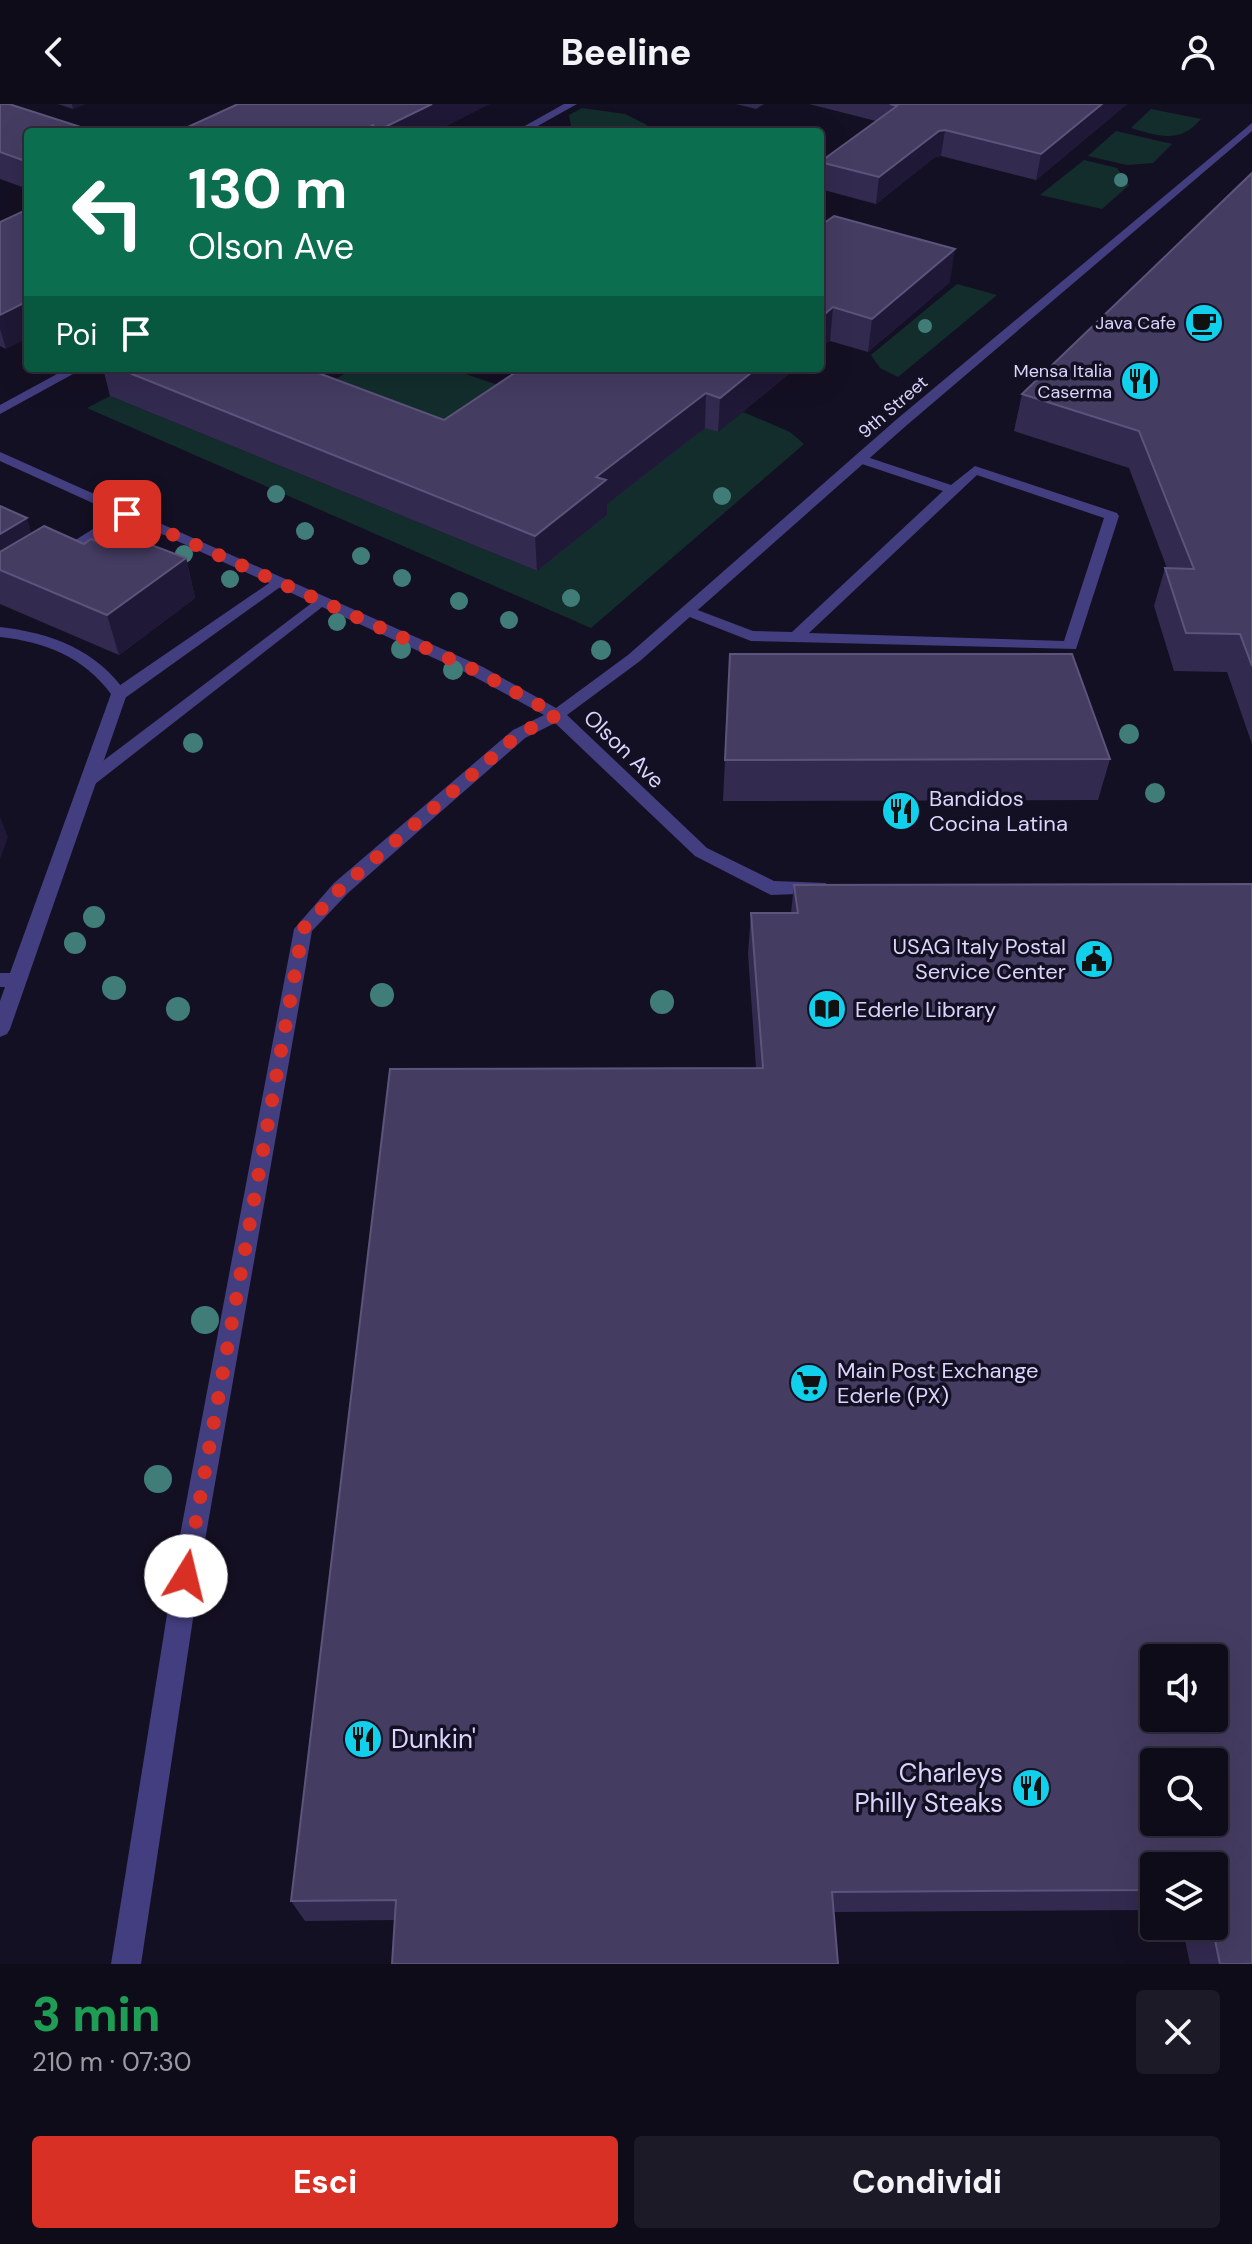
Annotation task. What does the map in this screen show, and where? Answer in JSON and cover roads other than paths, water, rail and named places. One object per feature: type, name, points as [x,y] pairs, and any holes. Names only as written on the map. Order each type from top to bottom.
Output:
[{"type":"street","points":[[527,128],[572,104]]},
{"type":"street","name":"9th Street","points":[[126,1964],[191,1546],[303,929],[341,888],[519,734],[557,715],[634,658],[861,459],[1249,131]]},
{"type":"street","points":[[0,410],[71,372]]},
{"type":"street","name":"Olson Ave","points":[[0,456],[477,671],[557,715],[701,852],[771,888],[833,888]]},
{"type":"street","points":[[861,459],[953,490]]},
{"type":"street","points":[[687,611],[751,636],[795,638],[1070,646],[1112,516],[975,470],[795,638]]},
{"type":"street","points":[[47,564],[127,514]]},
{"type":"street","points":[[0,1029],[8,980],[89,780],[119,694],[278,582]]},
{"type":"street","points":[[89,780],[321,601]]},
{"type":"street","points":[[0,632],[44,638],[81,655],[110,679],[119,694]]},
{"type":"place","name":"Java Cafe","points":[[1204,323]]},
{"type":"place","name":"Mensa Italia Caserma","points":[[1140,381]]},
{"type":"place","name":"Bandidos Cocina Latina","points":[[901,811]]},
{"type":"place","name":"USAG Italy Postal Service Center","points":[[1094,959]]},
{"type":"place","name":"Ederle Library","points":[[827,1009]]},
{"type":"place","name":"Main Post Exchange Ederle (PX)","points":[[809,1383]]},
{"type":"place","name":"Dunkin'","points":[[363,1739]]},
{"type":"place","name":"Charleys Philly Steaks","points":[[1031,1788]]}]
